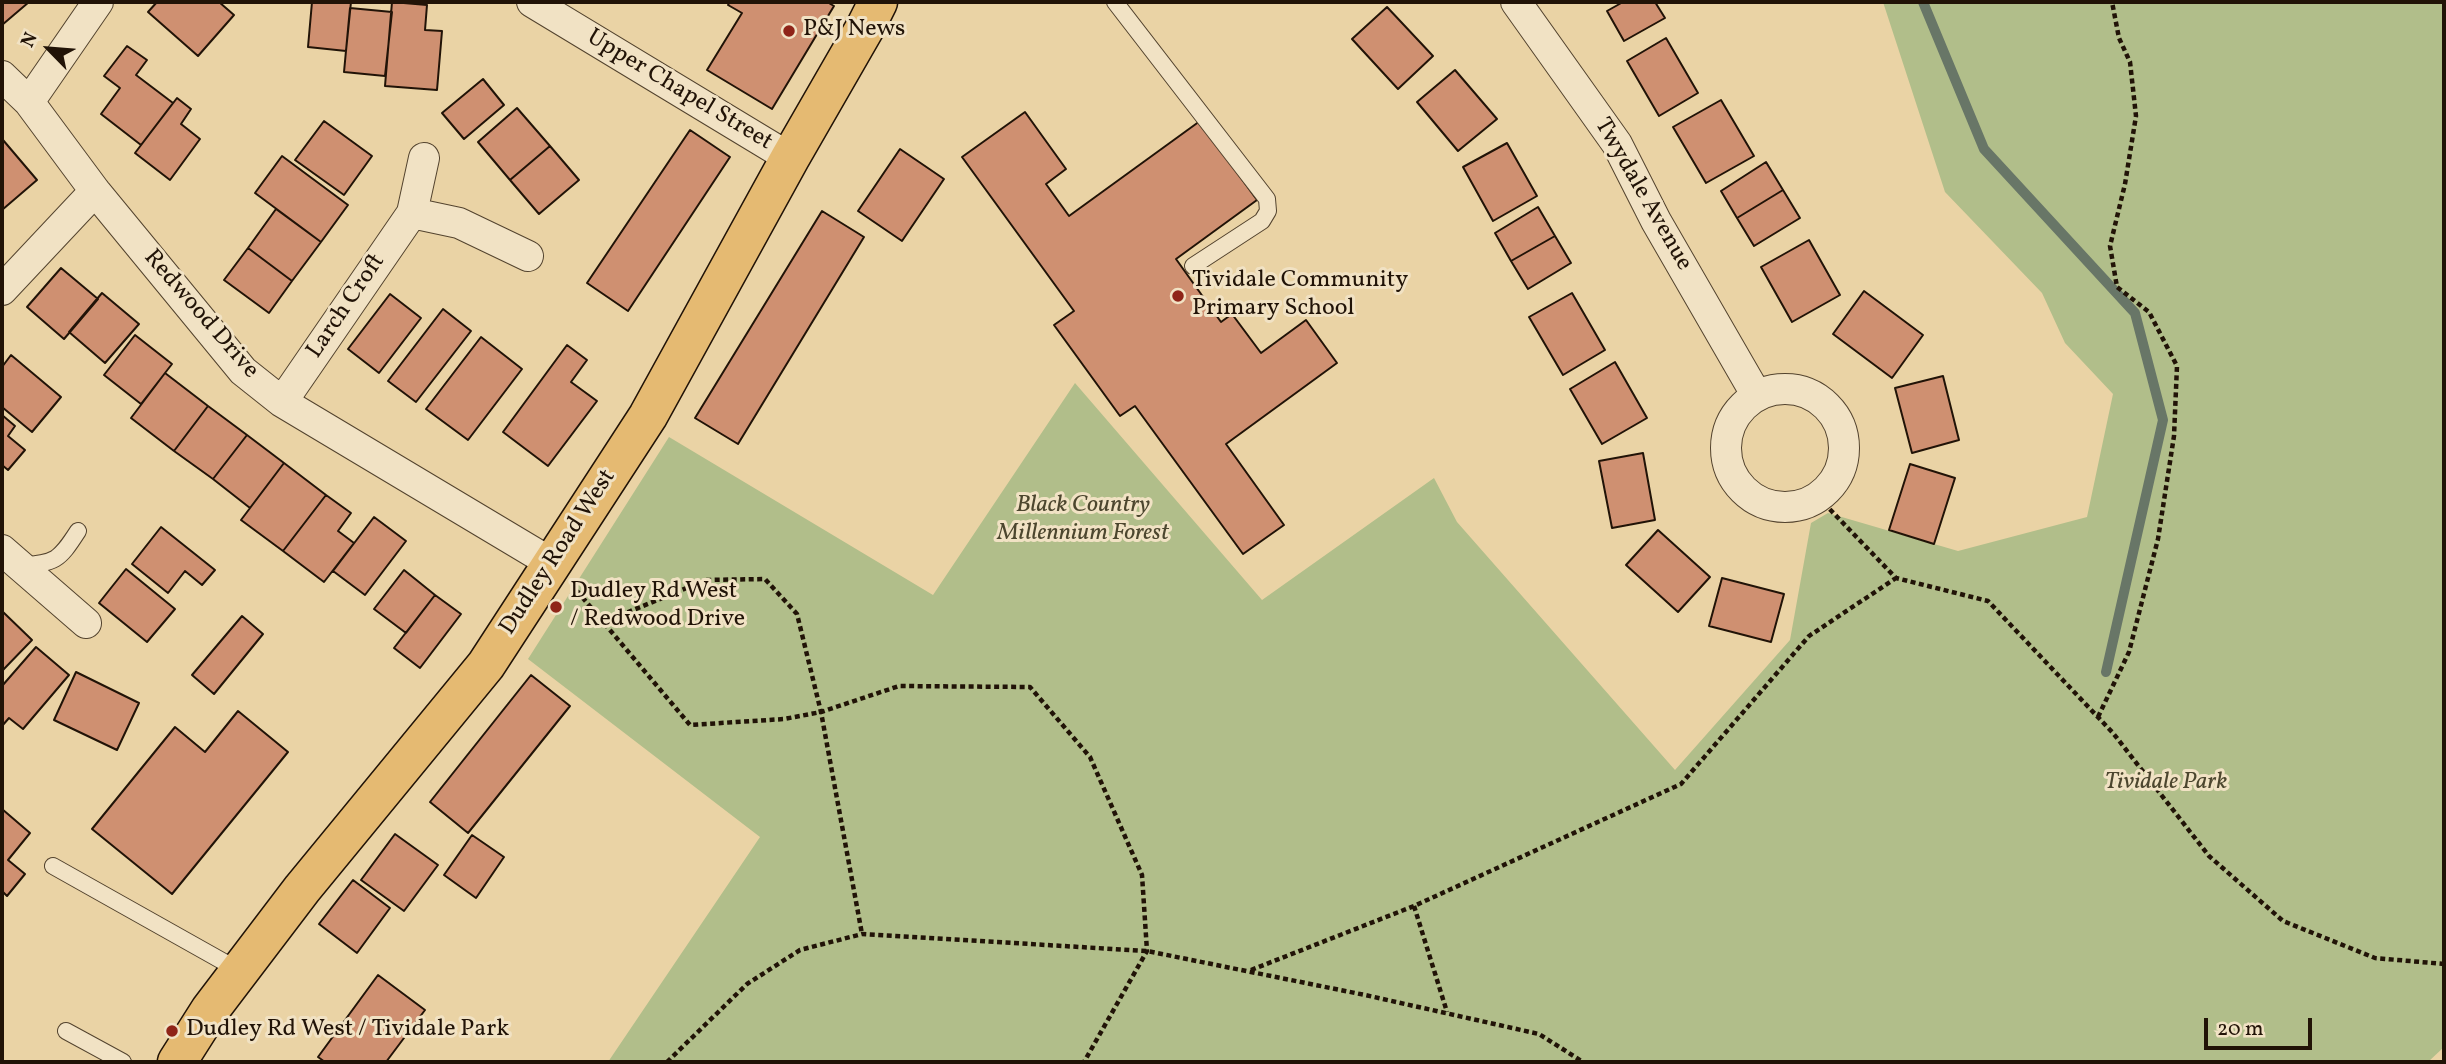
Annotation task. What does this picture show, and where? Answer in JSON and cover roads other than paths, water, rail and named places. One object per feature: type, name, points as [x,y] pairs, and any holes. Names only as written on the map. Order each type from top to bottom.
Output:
[{"type":"main road","name":"Dudley Road West","points":[[177,1062],[210,1010],[302,889],[486,665],[553,564],[648,416],[878,2]]},
{"type":"street","points":[[29,102],[98,2]]},
{"type":"street","name":"Upper Chapel Street","points":[[532,2],[790,158]]},
{"type":"street","name":"Twydale Avenue","points":[[1516,2],[1617,144],[1656,221],[1757,396]]},
{"type":"street","name":"Redwood Drive","points":[[2,76],[29,102],[95,191],[243,371],[282,402],[553,564]]},
{"type":"street","name":"Larch Croft","points":[[282,402],[412,213],[424,158]]},
{"type":"street","points":[[2,290],[95,191]]},
{"type":"street","points":[[412,213],[459,223],[528,256]]},
{"type":"street","points":[[1775,389],[1795,389],[1814,396],[1830,409],[1840,425],[1844,445],[1841,465],[1832,483],[1818,496],[1801,505],[1782,507],[1763,503],[1747,493],[1735,478],[1728,461],[1726,442],[1731,424],[1741,408],[1757,396],[1775,389]]},
{"type":"street","points":[[11,558],[86,623]]},
{"type":"lane","points":[[1115,2],[1266,199],[1268,211],[1262,221],[1194,266]]},
{"type":"lane","points":[[11,558],[53,562],[66,550],[78,531]]},
{"type":"lane","points":[[52,866],[240,971]]},
{"type":"lane","points":[[66,1031],[123,1062]]},
{"type":"waterway","points":[[1923,2],[1984,149],[2135,313],[2163,420],[2106,672]]},
{"type":"place","name":"P&J News","points":[[789,31]]},
{"type":"place","name":"Tividale Community Primary School","points":[[1178,296]]},
{"type":"place","name":"Dudley Rd West / Redwood Drive","points":[[556,607]]},
{"type":"place","name":"Dudley Rd West / Tividale Park","points":[[172,1031]]},
{"type":"park label","name":"Black Country Millennium Forest","points":[[1083,521]]},
{"type":"park label","name":"Tividale Park","points":[[2166,784]]}]
